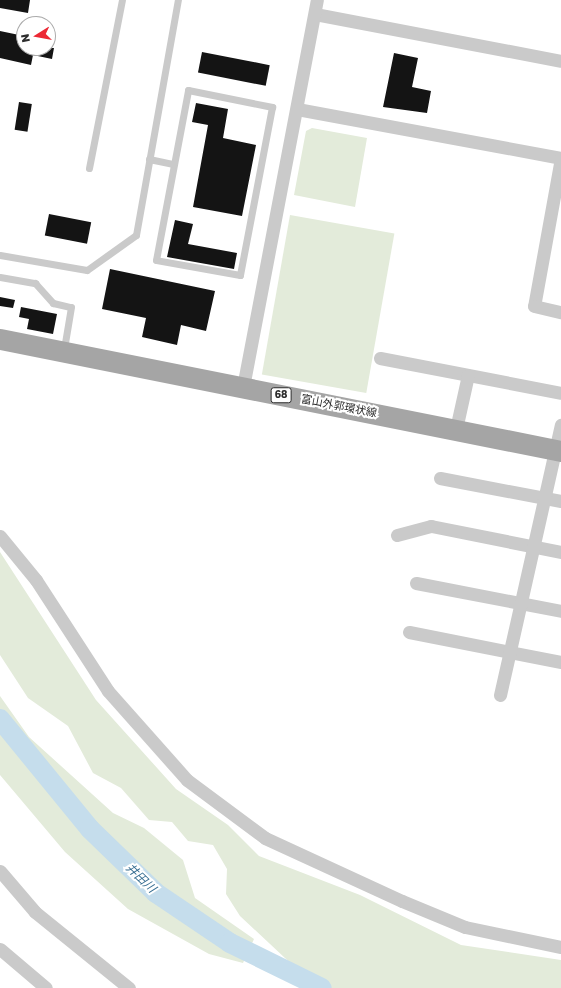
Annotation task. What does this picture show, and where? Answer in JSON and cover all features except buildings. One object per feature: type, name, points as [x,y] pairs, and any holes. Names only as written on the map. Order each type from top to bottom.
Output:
[{"type":"main road","name":"富山外郭環状線","points":[[0,339],[557,450]]},
{"type":"street","points":[[243,387],[317,0]]},
{"type":"street","points":[[315,14],[561,61]]},
{"type":"street","points":[[297,109],[561,158],[534,306],[561,312]]},
{"type":"street","points":[[380,358],[561,393]]},
{"type":"street","points":[[456,429],[468,375]]},
{"type":"street","points":[[500,695],[542,498],[557,450],[561,425]]},
{"type":"street","points":[[440,478],[561,501]]},
{"type":"street","points":[[397,535],[430,526],[561,552]]},
{"type":"street","points":[[0,536],[36,580],[108,691],[144,736],[193,784],[265,838],[465,927],[561,947]]},
{"type":"street","points":[[416,583],[561,611]]},
{"type":"street","points":[[409,632],[561,662]]},
{"type":"street","points":[[0,871],[35,912],[129,988]]},
{"type":"street","points":[[0,949],[46,988]]},
{"type":"lane","points":[[89,168],[122,0]]},
{"type":"lane","points":[[0,255],[87,270],[136,235],[178,0]]},
{"type":"lane","points":[[188,90],[272,107],[240,275],[156,260],[173,164],[188,90]]},
{"type":"lane","points":[[149,159],[173,164]]},
{"type":"lane","points":[[0,277],[35,283],[53,303],[71,307],[63,352]]},
{"type":"green space","points":[[312,128],[367,138],[355,207],[294,195],[306,131]]},
{"type":"green space","points":[[290,215],[394,233],[366,393],[262,375]]},
{"type":"green space","points":[[0,552],[96,700],[176,789],[228,825],[259,856],[360,895],[461,945],[561,960],[561,988],[317,988],[240,916],[226,894],[227,869],[213,845],[188,841],[172,822],[149,820],[121,788],[93,773],[68,726],[28,698],[0,655]]},
{"type":"green space","points":[[0,696],[29,737],[113,813],[144,828],[183,860],[195,898],[254,939],[243,963],[209,954],[128,909],[65,852],[0,775]]},
{"type":"waterway","name":"井田川","points":[[0,719],[90,829],[156,893],[230,943],[322,988]]}]
